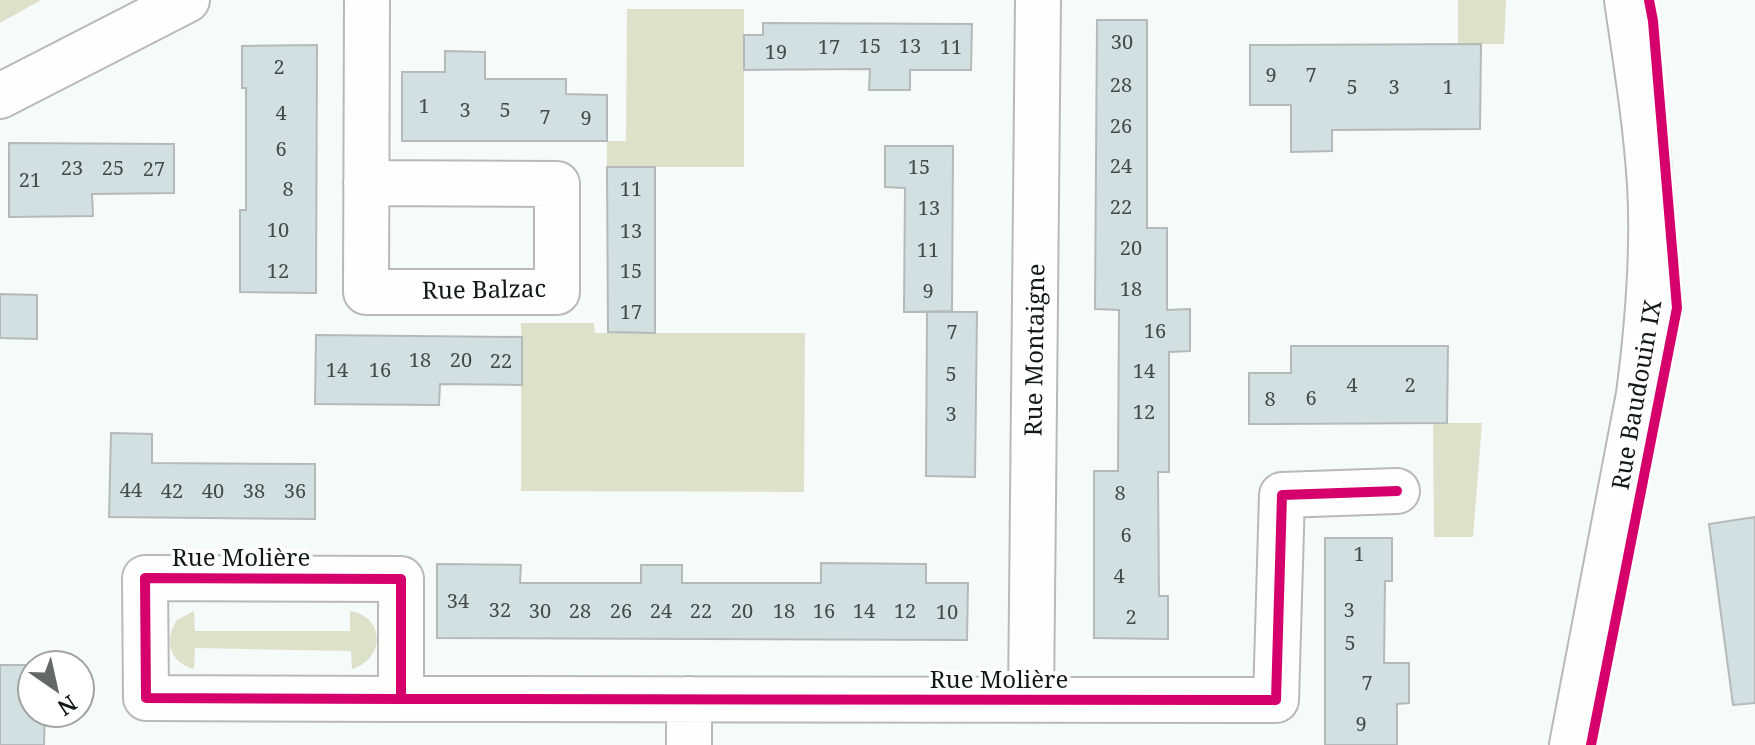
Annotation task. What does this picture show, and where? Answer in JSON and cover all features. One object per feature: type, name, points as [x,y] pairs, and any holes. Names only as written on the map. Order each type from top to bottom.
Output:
[{"type":"street","points":[[0,96],[187,0]]},
{"type":"street","name":"Rue Balzac","points":[[366,183],[557,184],[557,292],[366,292],[366,183],[367,0]]},
{"type":"street","name":"Rue Montaigne","points":[[1031,700],[1038,0]]},
{"type":"street","name":"Rue Baudouin IX","points":[[1572,745],[1639,394],[1646,333],[1651,243],[1650,185],[1627,0]]},
{"type":"street","name":"Rue Molière","points":[[401,699],[401,579],[145,578],[146,698],[401,699],[1276,700],[1282,495],[1397,491]]},
{"type":"street","points":[[689,699],[689,745]]},
{"type":"green space","points":[[0,0],[41,0],[0,23]]},
{"type":"green space","points":[[1458,0],[1506,0],[1504,44],[1458,44]]},
{"type":"green space","points":[[627,9],[744,9],[744,167],[607,167],[607,141],[626,141]]},
{"type":"green space","points":[[521,323],[594,323],[595,333],[805,333],[804,492],[521,491]]},
{"type":"green space","points":[[1433,423],[1482,423],[1473,537],[1434,537]]},
{"type":"green space","points":[[194,611],[195,631],[350,631],[350,611],[370,621],[377,638],[371,657],[352,669],[351,651],[195,648],[194,669],[174,656],[170,635],[177,620]]},
{"type":"building","points":[[1097,20],[1147,20],[1147,228],[1167,228],[1167,310],[1190,309],[1190,351],[1169,352],[1169,472],[1158,472],[1159,596],[1168,596],[1168,639],[1094,638],[1094,471],[1118,471],[1119,310],[1095,309]]},
{"type":"building","points":[[763,23],[972,24],[971,70],[910,70],[910,90],[869,90],[870,69],[744,70],[744,35],[763,35]]},
{"type":"building","points":[[1481,44],[1480,129],[1332,130],[1332,151],[1291,152],[1291,105],[1250,105],[1250,45]]},
{"type":"building","points":[[317,45],[316,293],[240,292],[240,210],[246,210],[246,88],[242,88],[242,46]]},
{"type":"building","points":[[445,51],[485,52],[485,79],[566,79],[566,94],[607,95],[607,141],[402,141],[402,72],[445,72]]},
{"type":"building","points":[[9,143],[174,144],[174,193],[92,194],[93,216],[9,217]]},
{"type":"building","points":[[885,146],[953,146],[952,311],[904,312],[905,188],[885,187]]},
{"type":"building","points":[[607,167],[655,167],[655,333],[608,332]]},
{"type":"building","points":[[0,294],[37,295],[37,339],[0,338]]},
{"type":"building","points":[[927,312],[977,312],[975,477],[926,476]]},
{"type":"building","points":[[316,335],[522,337],[522,385],[440,384],[439,405],[315,404]]},
{"type":"building","points":[[1291,346],[1448,346],[1447,423],[1249,424],[1249,373],[1291,373]]},
{"type":"building","points":[[111,433],[152,434],[152,463],[315,464],[315,519],[109,517]]},
{"type":"building","points":[[1755,517],[1755,703],[1733,705],[1709,524]]},
{"type":"building","points":[[1325,538],[1392,538],[1392,581],[1385,581],[1384,663],[1409,663],[1409,703],[1397,704],[1397,745],[1325,745]]},
{"type":"building","points":[[821,563],[926,564],[926,583],[968,583],[967,640],[437,638],[437,564],[521,565],[520,583],[641,583],[641,565],[682,565],[682,583],[821,583]]},
{"type":"building","points":[[0,665],[16,665],[16,729],[44,729],[44,745],[0,745]]},
{"type":"cycle path","points":[[1591,745],[1677,308],[1649,0]]},
{"type":"cycle path","points":[[401,699],[146,698],[145,578],[401,579],[401,699],[1276,700],[1282,495],[1397,491]]}]
